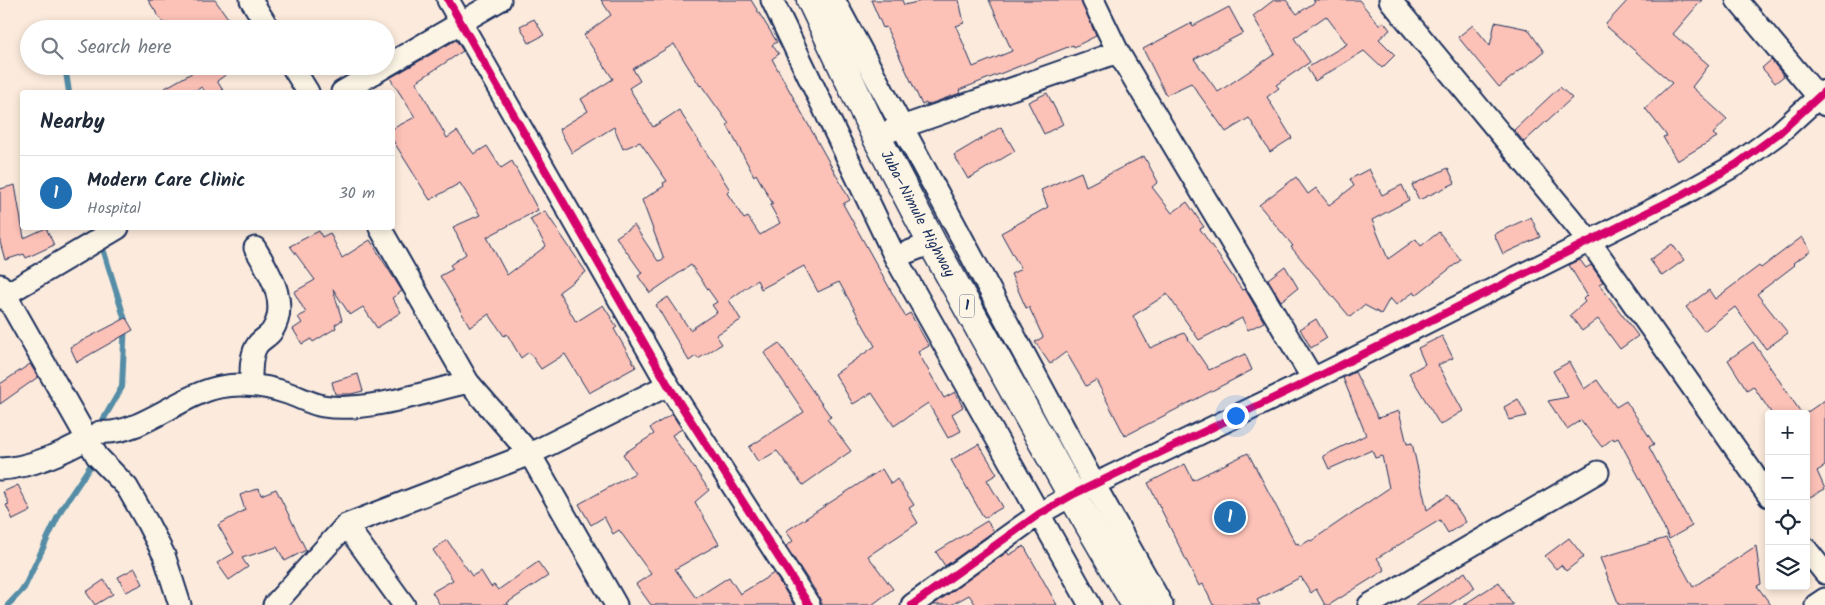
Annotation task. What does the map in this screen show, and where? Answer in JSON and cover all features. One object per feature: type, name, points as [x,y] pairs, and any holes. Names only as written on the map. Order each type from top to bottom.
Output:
[{"type":"main road","name":"Juba–Nimule Highway","points":[[811,0],[876,136],[932,242],[1083,489],[1136,605]]},
{"type":"street","points":[[251,0],[263,20]]},
{"type":"street","points":[[448,0],[668,385],[809,605]]},
{"type":"street","points":[[395,61],[460,21],[500,0]]},
{"type":"street","points":[[772,0],[895,257],[1090,605]]},
{"type":"street","points":[[834,0],[904,126],[1083,489],[1162,605]]},
{"type":"street","points":[[1093,0],[1118,52],[1313,380]]},
{"type":"street","points":[[1390,0],[1590,242],[1765,490]]},
{"type":"street","points":[[912,605],[1039,514],[1083,489],[1313,380],[1590,242],[1682,195],[1737,164],[1823,98],[1736,0]]},
{"type":"street","points":[[876,136],[1118,52]]},
{"type":"street","points":[[298,75],[307,90]]},
{"type":"street","points":[[345,90],[371,75]]},
{"type":"street","points":[[114,230],[2,292],[94,435],[97,456],[127,487],[147,522],[164,555],[180,605]]},
{"type":"street","points":[[381,230],[468,382],[530,454],[616,605]]},
{"type":"street","points":[[895,257],[932,242]]},
{"type":"street","points":[[250,385],[252,362],[257,346],[272,331],[280,313],[273,283],[254,248]]},
{"type":"street","points":[[0,469],[11,469],[39,460],[94,435],[120,431],[178,403],[219,387],[250,385],[286,392],[322,406],[360,408],[468,382]]},
{"type":"street","points":[[274,605],[346,525],[530,454],[668,385]]},
{"type":"street","points":[[1369,605],[1598,472]]},
{"type":"street","points":[[346,525],[404,605]]},
{"type":"street","points":[[1810,554],[1825,573]]},
{"type":"street","points":[[1816,605],[1825,599]]},
{"type":"building","points":[[148,0],[215,0],[229,20],[161,20]]},
{"type":"building","points":[[601,0],[751,0],[777,42],[772,45],[779,54],[772,59],[850,200],[843,204],[905,316],[910,313],[929,346],[918,352],[944,398],[955,392],[963,407],[952,414],[961,431],[948,438],[928,403],[894,426],[872,393],[853,404],[835,374],[875,346],[839,282],[818,292],[804,266],[761,289],[757,280],[729,300],[741,320],[716,335],[722,344],[698,359],[696,356],[689,361],[656,305],[668,297],[690,330],[717,312],[712,305],[717,302],[691,265],[650,293],[638,276],[642,273],[616,237],[634,225],[658,261],[664,259],[642,200],[664,186],[663,183],[667,181],[640,142],[623,149],[614,127],[572,153],[559,129],[588,111],[581,99],[613,79],[584,35],[611,15]],"holes":[[[674,44],[700,86],[729,124],[727,125],[754,176],[756,174],[773,204],[770,205],[780,223],[760,235],[748,217],[744,219],[727,193],[730,190],[679,110],[653,127],[629,88],[640,81],[633,69]]]},
{"type":"building","points":[[871,0],[902,0],[904,5],[926,0],[959,0],[964,23],[956,26],[973,67],[1012,51],[989,0],[1081,0],[1096,36],[1074,47],[1073,45],[959,90],[960,93],[927,105],[926,103],[922,105],[886,27],[883,28]]},
{"type":"building","points":[[1274,0],[1286,0],[1297,14],[1315,2],[1313,0],[1359,0],[1379,25],[1384,22],[1390,30],[1379,39],[1395,55],[1382,68],[1364,51],[1315,81],[1307,68],[1347,44],[1326,16],[1294,38],[1310,62],[1276,85],[1279,88],[1267,97],[1292,138],[1270,152],[1249,118],[1226,132],[1191,83],[1166,95],[1143,49],[1192,23],[1193,26],[1229,7],[1243,33],[1194,59],[1218,92],[1275,54],[1253,16]]},
{"type":"building","points":[[1628,0],[1702,0],[1673,34],[1709,65],[1692,87],[1727,119],[1713,134],[1717,137],[1677,161],[1663,137],[1667,136],[1645,108],[1672,83],[1605,25]]},
{"type":"building","points":[[534,19],[544,35],[529,43],[520,26]]},
{"type":"building","points":[[1495,22],[1528,29],[1544,52],[1499,87],[1458,37],[1473,25],[1490,46]]},
{"type":"building","points":[[456,40],[463,51],[416,82],[447,138],[457,131],[474,154],[487,146],[501,168],[512,161],[538,210],[487,237],[507,275],[546,246],[530,219],[545,211],[586,272],[559,292],[576,322],[603,305],[617,327],[614,329],[636,367],[589,393],[565,354],[541,369],[529,352],[521,358],[507,334],[504,336],[489,314],[470,327],[440,276],[453,269],[450,265],[466,254],[453,227],[480,215],[460,183],[430,200],[395,144],[395,127],[415,117],[390,78]]},
{"type":"building","points":[[1771,60],[1784,76],[1775,83],[1762,68]]},
{"type":"building","points":[[188,75],[225,75],[217,81],[223,90],[204,90],[202,87],[196,90],[162,90]]},
{"type":"building","points":[[1560,87],[1572,98],[1524,142],[1514,130]]},
{"type":"building","points":[[1047,93],[1063,124],[1044,134],[1028,102]]},
{"type":"building","points":[[1001,127],[1015,151],[968,179],[954,155]]},
{"type":"building","points":[[1144,156],[1158,182],[1152,187],[1172,213],[1187,202],[1204,227],[1200,229],[1242,290],[1245,289],[1264,322],[1248,330],[1242,318],[1199,340],[1167,294],[1133,316],[1150,348],[1184,333],[1209,370],[1245,354],[1252,370],[1125,436],[1096,380],[1086,386],[1066,352],[1050,364],[1035,342],[1043,337],[1029,307],[1026,308],[1011,274],[1021,269],[1001,233],[1048,207],[1041,190],[1081,172],[1086,186]]},
{"type":"building","points":[[1448,168],[1455,183],[1419,200],[1412,185]]},
{"type":"building","points":[[1369,169],[1382,195],[1402,185],[1409,200],[1372,220],[1388,259],[1416,239],[1421,246],[1439,232],[1461,260],[1416,295],[1414,292],[1396,305],[1390,298],[1381,314],[1364,305],[1350,317],[1291,247],[1293,246],[1259,205],[1296,177],[1308,194],[1316,188],[1329,205],[1354,186],[1350,179]]},
{"type":"building","points":[[15,185],[20,214],[20,230],[23,230],[24,238],[42,230],[47,230],[54,245],[26,258],[24,254],[5,260],[0,242],[0,189]]},
{"type":"building","points":[[1531,217],[1540,237],[1503,254],[1494,234]]},
{"type":"building","points":[[319,231],[322,237],[330,233],[342,258],[370,240],[402,291],[392,298],[401,312],[377,328],[363,307],[350,315],[333,289],[342,320],[335,325],[336,328],[313,342],[311,339],[302,344],[293,329],[302,323],[298,317],[306,313],[294,292],[315,280],[290,246]]},
{"type":"building","points":[[1802,237],[1811,251],[1793,263],[1795,265],[1757,294],[1788,333],[1766,349],[1735,307],[1704,331],[1686,307],[1709,290],[1715,299]]},
{"type":"building","points":[[1672,244],[1684,260],[1662,276],[1650,260]]},
{"type":"building","points":[[1580,260],[1586,268],[1591,265],[1603,282],[1599,284],[1638,336],[1620,349],[1598,319],[1582,331],[1570,315],[1585,302],[1583,299],[1587,295],[1569,265]]},
{"type":"building","points":[[1285,266],[1298,288],[1281,301],[1268,279]]},
{"type":"building","points":[[126,318],[133,330],[77,362],[70,347]]},
{"type":"building","points":[[1316,319],[1327,338],[1311,348],[1300,329]]},
{"type":"building","points":[[1442,336],[1453,358],[1438,365],[1463,411],[1440,425],[1409,373],[1425,364],[1418,348]]},
{"type":"building","points":[[1753,342],[1799,410],[1769,410],[1753,386],[1747,390],[1728,360]]},
{"type":"building","points":[[779,343],[831,417],[827,419],[851,451],[803,485],[777,451],[758,462],[749,447],[804,412],[764,353]]},
{"type":"building","points":[[1569,362],[1584,389],[1597,380],[1616,407],[1626,401],[1654,444],[1649,447],[1692,526],[1669,539],[1653,503],[1618,438],[1614,440],[1613,438],[1602,447],[1581,420],[1567,429],[1548,401],[1568,397],[1553,371]]},
{"type":"building","points":[[30,364],[38,377],[0,404],[0,384]]},
{"type":"building","points":[[1355,372],[1378,418],[1399,411],[1407,444],[1412,443],[1427,510],[1448,495],[1466,522],[1448,533],[1440,520],[1377,558],[1385,570],[1329,605],[1325,605],[1316,589],[1311,593],[1301,577],[1257,600],[1260,605],[1213,605],[1203,584],[1199,586],[1148,483],[1185,464],[1193,480],[1248,453],[1296,544],[1298,543],[1300,546],[1311,541],[1389,488],[1382,456],[1375,458],[1372,450],[1329,469],[1323,456],[1366,435],[1343,378]]},
{"type":"building","points":[[358,374],[363,391],[351,394],[335,394],[332,382]]},
{"type":"building","points":[[1518,399],[1527,416],[1509,420],[1504,407]]},
{"type":"building","points":[[1825,400],[1825,466],[1817,471],[1825,489],[1810,497],[1810,455],[1810,410]]},
{"type":"building","points":[[672,414],[682,429],[672,435],[709,490],[695,502],[719,544],[675,569],[696,598],[729,577],[740,594],[774,573],[794,605],[651,605],[636,584],[651,574],[619,530],[613,534],[604,517],[591,525],[579,504],[635,473],[623,454],[654,434],[650,428]]},
{"type":"building","points":[[979,444],[997,474],[987,480],[1003,507],[984,518],[951,460]]},
{"type":"building","points":[[882,469],[891,484],[897,479],[914,505],[909,508],[918,523],[868,556],[893,589],[872,605],[821,605],[820,598],[786,546],[793,541],[786,531]]},
{"type":"building","points":[[18,485],[31,511],[13,520],[6,505],[9,504],[3,492]]},
{"type":"building","points":[[259,488],[261,495],[276,489],[306,550],[285,561],[277,547],[242,558],[248,567],[229,580],[217,563],[234,553],[218,525],[245,510],[240,495]]},
{"type":"building","points":[[987,521],[994,531],[945,566],[936,552]]},
{"type":"building","points":[[1569,538],[1584,557],[1566,571],[1561,565],[1556,569],[1545,556]]},
{"type":"building","points":[[1666,538],[1693,587],[1756,546],[1761,584],[1757,586],[1771,605],[1619,605],[1600,558]]},
{"type":"building","points":[[447,540],[472,576],[481,571],[491,587],[494,585],[498,590],[538,562],[548,576],[507,603],[509,605],[440,605],[432,592],[453,580],[433,550]]},
{"type":"building","points":[[1024,546],[1057,605],[976,605],[969,595],[951,605],[933,605],[1007,552],[1009,555]]},
{"type":"building","points":[[135,568],[143,584],[126,592],[118,577]]},
{"type":"building","points":[[1465,572],[1475,588],[1449,605],[1415,605]]},
{"type":"building","points":[[104,580],[113,594],[95,605],[86,592]]},
{"type":"building","points":[[1499,582],[1513,605],[1463,605]]},
{"type":"waterway","points":[[66,75],[69,90]]},
{"type":"waterway","points":[[95,230],[100,239],[125,320],[122,387],[99,427]]},
{"type":"waterway","points":[[8,605],[24,588],[61,510],[95,459]]},
{"type":"cycle path","points":[[448,0],[668,385],[809,605]]},
{"type":"cycle path","points":[[912,605],[1039,514],[1072,495],[1313,379],[1682,195],[1737,164],[1779,133],[1825,91]]},
{"type":"place","name":"Modern Care Clinic","points":[[1230,517]]}]
